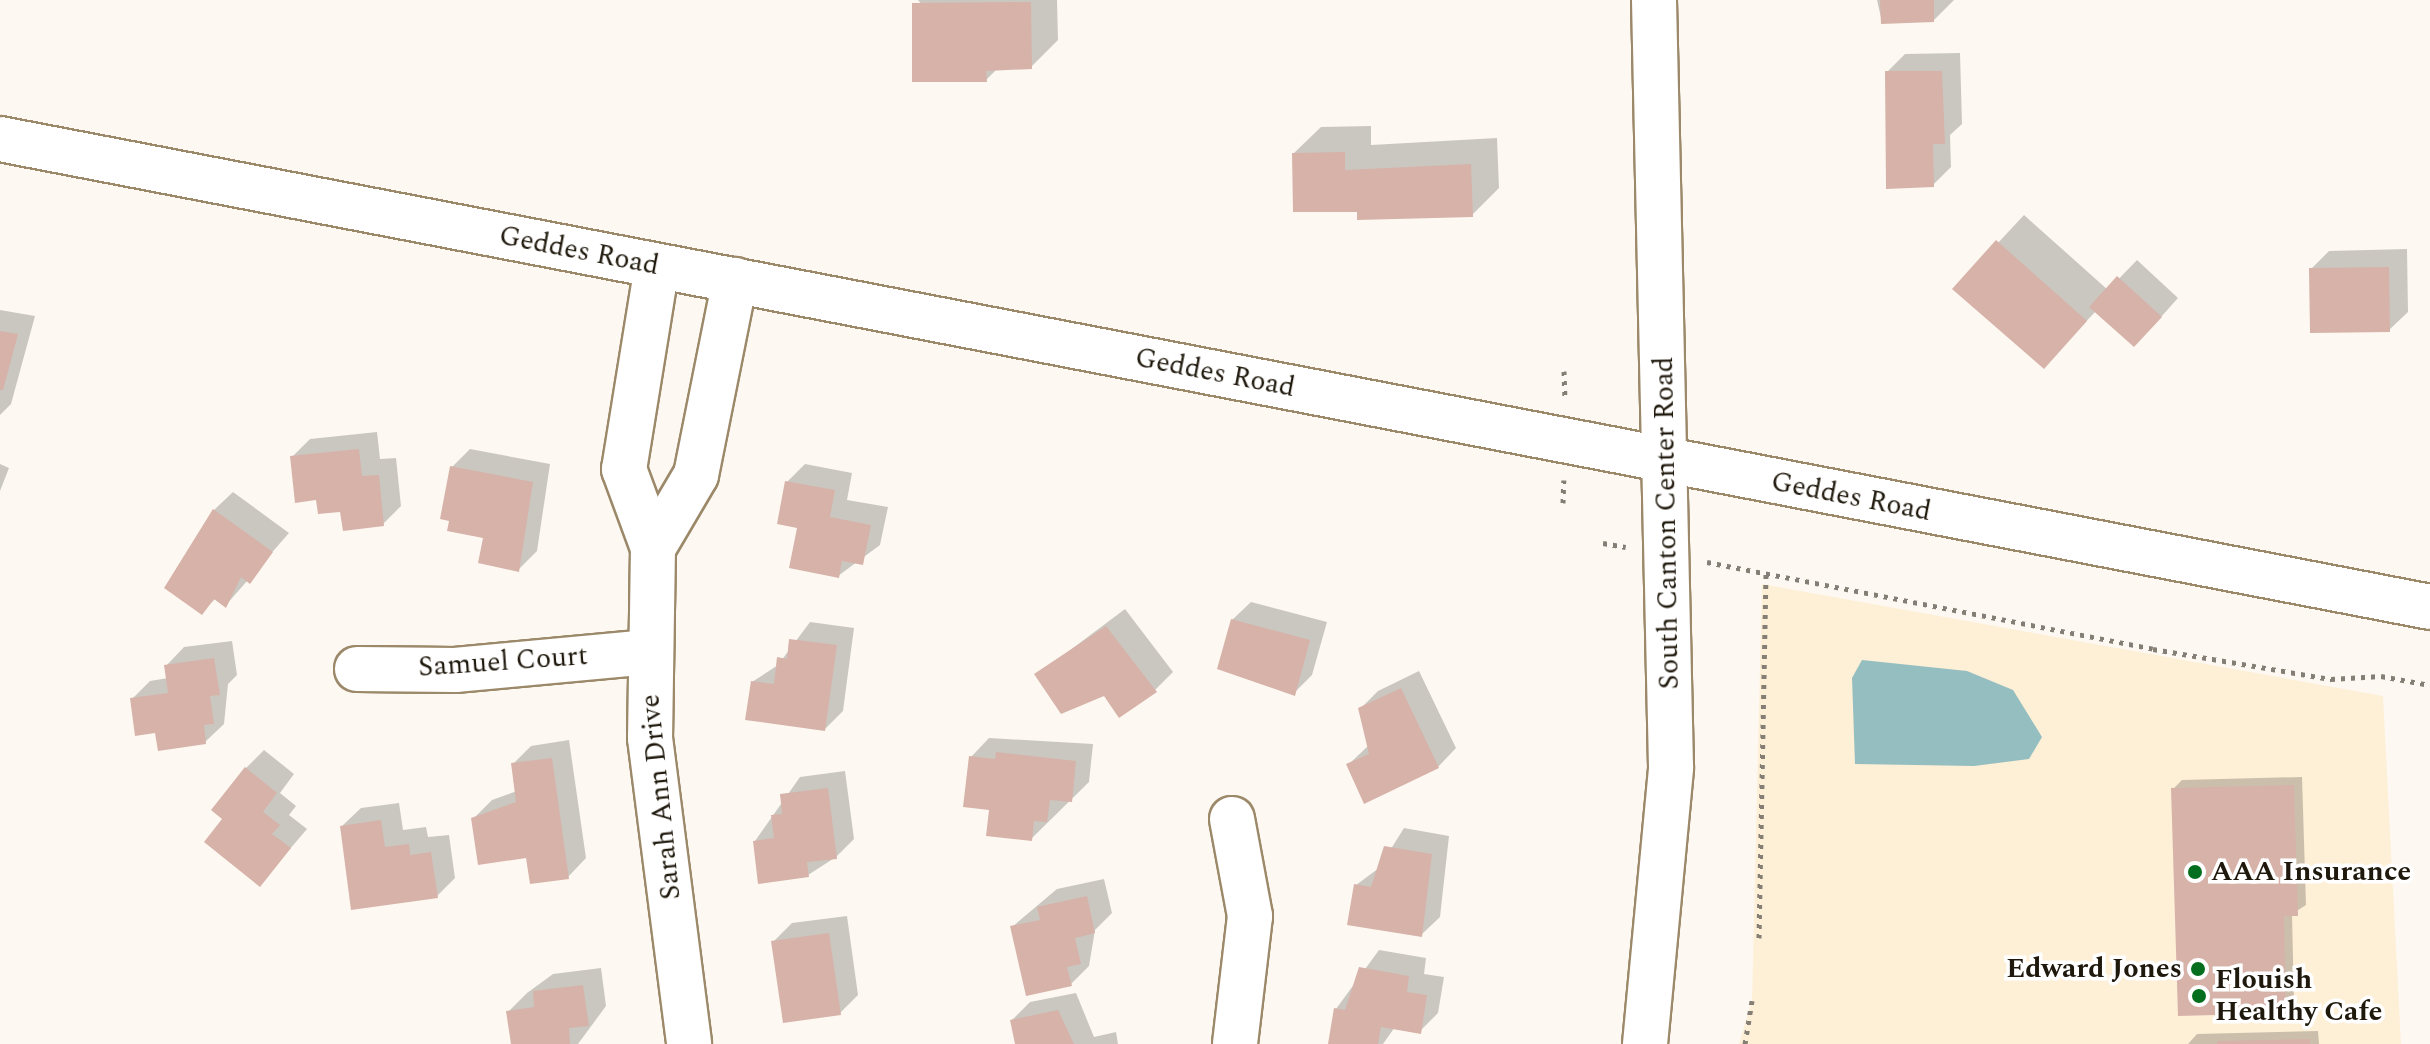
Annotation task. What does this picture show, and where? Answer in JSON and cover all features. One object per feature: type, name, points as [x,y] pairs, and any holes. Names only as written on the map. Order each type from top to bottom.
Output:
[{"type":"main road","name":"South Canton Center Road","points":[[1645,1044],[1671,767],[1667,462],[1654,0]]},
{"type":"main road","name":"Geddes Road","points":[[0,139],[2430,607]]},
{"type":"main road","name":"Sarah Ann Drive","points":[[657,266],[624,469],[653,548],[650,738],[689,1044]]},
{"type":"main road","name":"Sarah Ann Drive","points":[[653,548],[696,475],[735,280]]},
{"type":"main road","name":"Samuel Court","points":[[357,669],[455,670],[649,652]]},
{"type":"main road","points":[[1232,819],[1250,916],[1235,1044]]},
{"type":"path","points":[[1744,569],[2331,679],[2381,676],[2430,685]]},
{"type":"path","points":[[1759,938],[1766,574]]},
{"type":"path","points":[[1745,1044],[1752,1001]]},
{"type":"shaded area","points":[[1762,584],[2383,696],[2401,1044],[1739,1044],[1752,1001]]},
{"type":"water","points":[[1862,660],[1967,671],[2013,690],[2042,737],[2029,759],[1974,766],[1855,764],[1852,678]]},
{"type":"building","points":[[1880,0],[1934,0],[1934,22],[1881,24]]},
{"type":"building","points":[[1031,2],[1032,69],[986,71],[987,82],[912,82],[912,3]]},
{"type":"building","points":[[1885,71],[1942,71],[1945,144],[1933,144],[1934,187],[1886,189]]},
{"type":"building","points":[[1345,152],[1345,170],[1471,164],[1473,217],[1357,220],[1357,212],[1293,212],[1292,153]]},
{"type":"building","points":[[1996,240],[2087,321],[2044,369],[1952,289]]},
{"type":"building","points":[[2389,267],[2390,332],[2310,333],[2309,268]]},
{"type":"building","points":[[2117,276],[2162,317],[2134,347],[2089,307]]},
{"type":"building","points":[[0,331],[18,334],[3,390],[0,390]]},
{"type":"building","points":[[359,449],[362,476],[379,475],[384,526],[343,531],[340,512],[318,514],[316,500],[295,503],[290,456]]},
{"type":"building","points":[[450,466],[533,482],[519,572],[478,563],[483,538],[447,531],[449,521],[440,519]]},
{"type":"building","points":[[785,481],[835,490],[830,517],[871,525],[863,565],[842,561],[839,578],[789,568],[797,528],[777,524]]},
{"type":"building","points":[[213,509],[273,552],[250,584],[241,577],[226,608],[214,599],[202,615],[164,588]]},
{"type":"building","points":[[1231,619],[1310,640],[1295,696],[1217,669]]},
{"type":"building","points":[[1106,626],[1157,692],[1119,718],[1104,696],[1061,714],[1034,674]]},
{"type":"building","points":[[789,639],[837,645],[825,731],[745,720],[751,681],[774,684],[777,657],[787,659]]},
{"type":"building","points":[[214,658],[220,695],[210,696],[214,724],[204,725],[206,744],[158,751],[155,733],[135,736],[130,698],[168,693],[164,665]]},
{"type":"building","points":[[1401,688],[1439,768],[1364,804],[1346,764],[1369,754],[1358,708]]},
{"type":"building","points":[[996,752],[1076,761],[1072,802],[1050,800],[1047,822],[1034,821],[1032,841],[986,836],[989,810],[963,807],[969,756],[995,759]]},
{"type":"building","points":[[552,758],[569,879],[530,884],[526,858],[478,865],[471,818],[516,802],[511,763]]},
{"type":"building","points":[[245,767],[277,793],[263,812],[280,825],[272,834],[291,848],[260,887],[204,842],[222,819],[211,810]]},
{"type":"building","points":[[2294,785],[2298,916],[2284,916],[2286,1013],[2178,1016],[2171,788]]},
{"type":"building","points":[[828,788],[837,859],[807,862],[809,877],[758,884],[753,841],[774,838],[771,815],[782,814],[780,794]]},
{"type":"building","points":[[381,820],[385,847],[409,844],[410,855],[431,852],[438,898],[351,910],[340,826]]},
{"type":"building","points":[[1384,846],[1432,854],[1422,937],[1347,925],[1354,884],[1371,887]]},
{"type":"building","points":[[1087,896],[1095,933],[1075,938],[1081,964],[1067,967],[1072,986],[1026,996],[1010,926],[1040,920],[1037,907]]},
{"type":"building","points":[[829,933],[841,1015],[783,1023],[771,941]]},
{"type":"building","points":[[1359,967],[1409,976],[1407,992],[1427,995],[1421,1034],[1381,1027],[1378,1044],[1328,1044],[1334,1008],[1345,1010]]},
{"type":"building","points":[[583,985],[589,1026],[569,1028],[570,1044],[511,1044],[506,1011],[534,1007],[533,991]]},
{"type":"building","points":[[1058,1010],[1074,1044],[1015,1044],[1010,1020]]},
{"type":"building","points":[[2310,1039],[2310,1044],[2217,1044],[2217,1041]]},
{"type":"place","name":"AAA Insurance","points":[[2195,872]]},
{"type":"place","name":"Edward Jones","points":[[2198,969]]},
{"type":"place","name":"Flouish Healthy Cafe","points":[[2199,996]]}]
